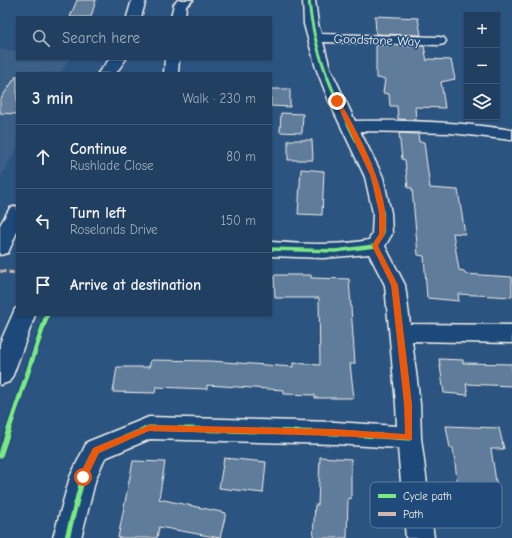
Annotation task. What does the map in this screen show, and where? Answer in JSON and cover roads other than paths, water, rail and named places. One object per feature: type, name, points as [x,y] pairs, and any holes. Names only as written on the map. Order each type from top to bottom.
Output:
[{"type":"main road","points":[[134,16],[139,0]]},
{"type":"main road","points":[[6,237],[16,215]]},
{"type":"main road","points":[[0,375],[23,316]]},
{"type":"street","points":[[178,16],[180,4],[187,0]]},
{"type":"street","points":[[272,249],[329,253],[350,251],[375,246],[382,234],[382,213],[374,177],[326,75],[311,24],[309,0]]},
{"type":"street","name":"Goodstone Way","points":[[315,38],[439,41]]},
{"type":"street","points":[[171,72],[172,60]]},
{"type":"street","points":[[350,126],[404,125],[512,135]]},
{"type":"street","points":[[375,246],[395,285],[408,404],[409,438],[414,482]]},
{"type":"street","points":[[399,332],[512,334]]},
{"type":"street","points":[[67,538],[83,477],[96,450],[149,428],[335,433],[409,438]]},
{"type":"street","points":[[419,528],[420,538]]}]
